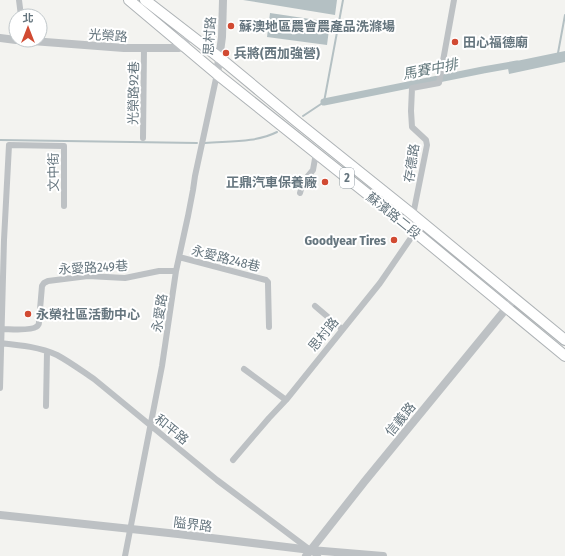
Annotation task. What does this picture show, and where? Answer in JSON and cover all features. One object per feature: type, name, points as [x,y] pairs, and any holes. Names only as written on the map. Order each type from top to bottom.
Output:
[{"type":"main road","name":"蘇濱路二段","points":[[129,0],[217,74],[415,232],[565,356]]},
{"type":"main road","name":"蘇濱路二段","points":[[145,0],[220,58],[565,340]]},
{"type":"street","name":"思村路","points":[[217,74],[222,37],[223,0]]},
{"type":"street","name":"存德路","points":[[413,215],[428,145],[426,140],[412,127],[412,88],[439,83],[454,0]]},
{"type":"street","points":[[183,45],[190,35]]},
{"type":"street","name":"光榮路","points":[[48,42],[124,48],[179,48],[183,45]]},
{"type":"street","name":"光榮路92巷","points":[[143,138],[144,48]]},
{"type":"street","name":"永愛路","points":[[125,556],[162,366],[176,271],[217,74]]},
{"type":"street","name":"文中街","points":[[0,388],[4,240],[9,145],[64,146],[64,206]]},
{"type":"street","points":[[300,193],[304,182],[313,170],[316,153]]},
{"type":"street","points":[[413,215],[415,232]]},
{"type":"street","name":"思村路","points":[[233,460],[286,400],[380,283],[415,232]]},
{"type":"street","name":"永愛路248巷","points":[[179,257],[266,280],[268,282],[269,327]]},
{"type":"street","name":"永愛路249巷","points":[[2,329],[30,329],[35,328],[38,325],[42,286],[48,281],[88,276],[125,278],[159,271],[176,271]]},
{"type":"street","name":"信義路","points":[[308,553],[514,299]]},
{"type":"street","points":[[314,306],[342,329]]},
{"type":"street","name":"和平路","points":[[1,343],[20,345],[56,355],[94,379],[308,553],[318,556]]},
{"type":"street","points":[[46,406],[47,352]]},
{"type":"street","points":[[244,369],[286,400]]},
{"type":"street","name":"隘界路","points":[[0,515],[178,534],[308,553],[383,556]]},
{"type":"shaded area","points":[[243,0],[337,0],[335,15]]},
{"type":"shaded area","points":[[270,13],[330,22],[327,45],[267,37]]},
{"type":"shaded area","points":[[565,51],[565,62],[509,74],[507,63]]},
{"type":"waterway","points":[[303,116],[324,102],[343,0]]},
{"type":"waterway","points":[[558,53],[565,15]]},
{"type":"waterway","name":"馬賽中排","points":[[324,102],[517,64]]},
{"type":"waterway","points":[[205,143],[251,140],[269,136],[277,132]]},
{"type":"waterway","points":[[0,140],[197,143]]},
{"type":"place","name":"蘇澳地區農會農產品洗滌場","points":[[231,26]]},
{"type":"place","name":"田心福德廟","points":[[455,42]]},
{"type":"place","name":"兵將(西加強營)","points":[[226,53]]},
{"type":"place","name":"正鼎汽車保養廠","points":[[325,182]]},
{"type":"place","name":"Goodyear Tires","points":[[394,240]]},
{"type":"place","name":"永榮社區活動中心","points":[[28,314]]}]
